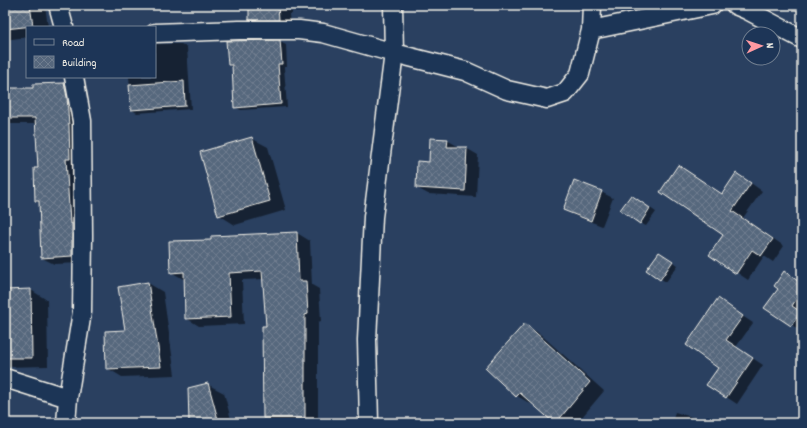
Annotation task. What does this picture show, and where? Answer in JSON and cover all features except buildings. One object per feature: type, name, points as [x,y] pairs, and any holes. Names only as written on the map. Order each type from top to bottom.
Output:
[{"type":"street","points":[[58,5],[64,26]]},
{"type":"street","points":[[369,423],[367,340],[373,217],[394,53],[393,5]]},
{"type":"street","points":[[156,33],[239,30],[299,30],[323,33],[465,71],[507,90],[547,99],[565,94],[580,74],[591,30],[592,5]]},
{"type":"street","points":[[591,30],[712,5]]},
{"type":"street","points":[[735,5],[802,39]]},
{"type":"street","points":[[66,423],[68,398],[82,312],[82,121],[74,78]]},
{"type":"street","points":[[5,378],[68,398]]}]
